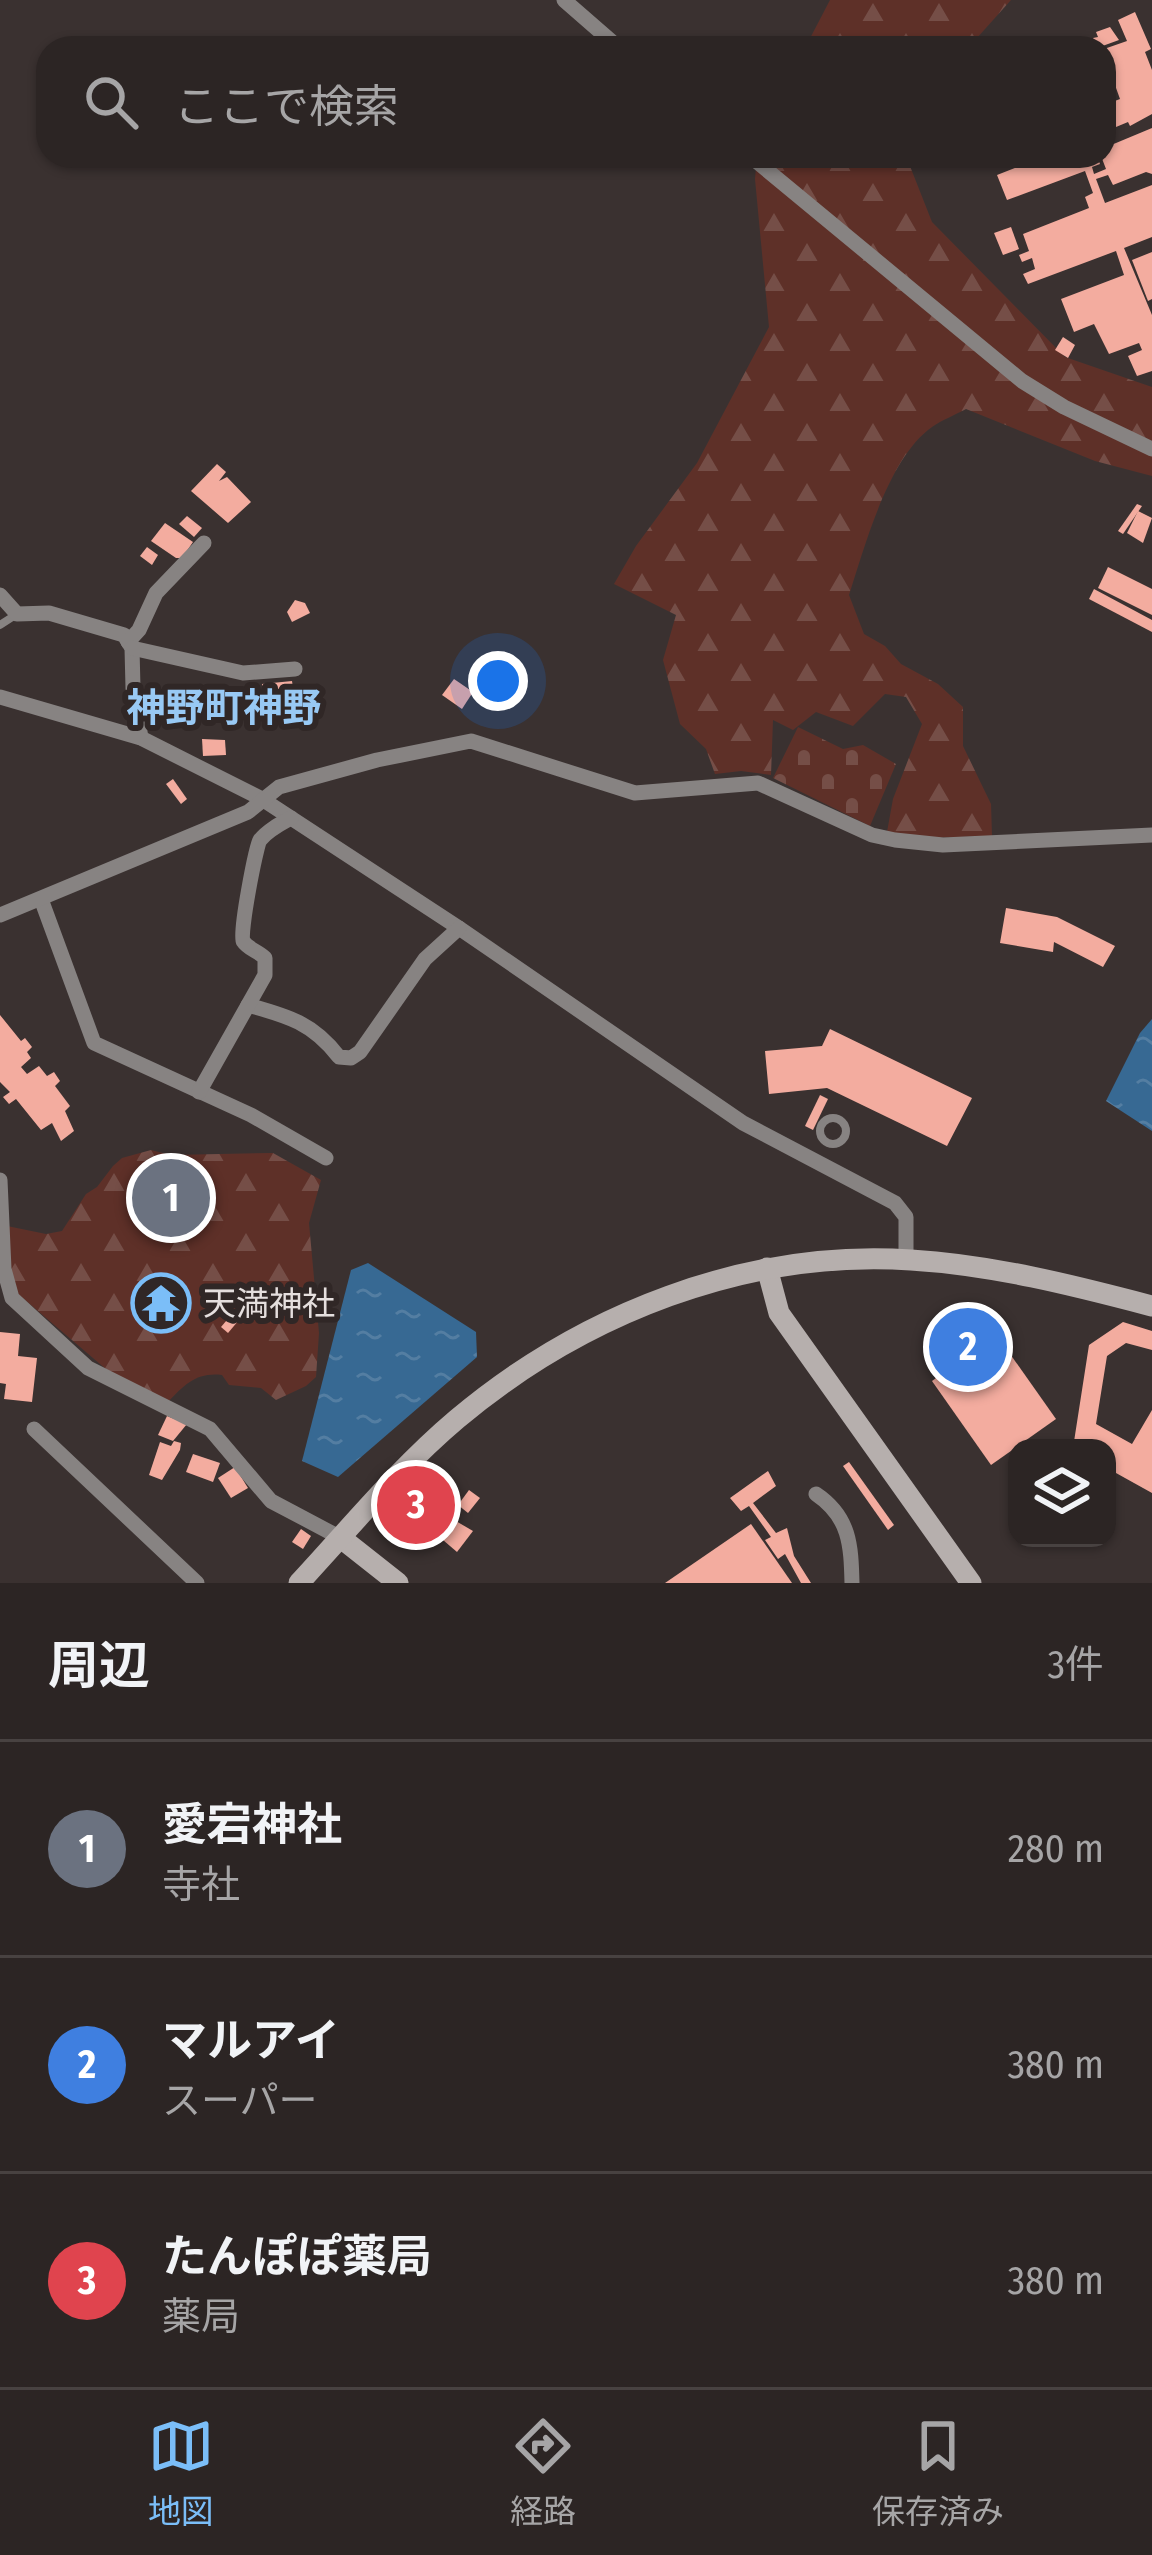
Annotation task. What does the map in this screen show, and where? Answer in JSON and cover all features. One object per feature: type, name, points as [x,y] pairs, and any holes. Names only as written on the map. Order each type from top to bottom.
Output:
[{"type":"street","points":[[564,0],[606,36]]},
{"type":"street","points":[[765,168],[1022,381],[1064,407],[1152,448]]},
{"type":"street","points":[[141,738],[130,645],[156,592],[204,544]]},
{"type":"street","points":[[0,595],[17,614],[66,617],[112,631],[130,645],[243,673],[295,669]]},
{"type":"street","points":[[0,697],[141,738],[262,799],[743,1123],[887,1198],[904,1212],[906,1259]]},
{"type":"street","points":[[0,916],[248,812],[279,787],[471,741],[635,793],[758,783],[895,841],[943,844],[1152,835]]},
{"type":"street","points":[[199,1091],[266,967],[265,958],[241,938],[254,884],[253,856],[259,841],[291,818]]},
{"type":"street","points":[[41,898],[94,1043],[251,1115],[302,1154],[326,1158]]},
{"type":"street","points":[[248,1005],[291,1017],[328,1040],[339,1057],[351,1058],[360,1052],[425,959],[459,928]]},
{"type":"street","points":[[0,1180],[4,1269],[13,1298],[88,1368],[210,1429],[271,1502],[341,1538],[398,1583]]},
{"type":"street","points":[[299,1583],[453,1423],[534,1362],[649,1303],[767,1268],[906,1259],[1027,1275],[1152,1306]]},
{"type":"street","points":[[767,1268],[779,1312],[970,1583]]},
{"type":"street","points":[[34,1429],[196,1583]]},
{"type":"street","points":[[816,1493],[833,1506],[848,1528],[852,1583]]},
{"type":"lane","points":[[0,625],[17,614]]},
{"type":"lane","points":[[834,1118],[843,1123],[848,1138],[828,1142],[821,1126],[834,1118]]},
{"type":"lane","points":[[817,1164],[828,1142]]},
{"type":"green space","points":[[830,0],[1011,0],[979,36],[811,36]]},
{"type":"green space","points":[[756,168],[911,168],[932,222],[1065,357],[1152,387],[1152,476],[1095,461],[966,409],[916,441],[891,481],[871,528],[849,595],[864,634],[885,646],[901,664],[938,684],[963,707],[963,746],[991,804],[992,836],[927,838],[887,832],[893,799],[922,724],[906,697],[885,694],[853,726],[816,712],[793,730],[773,720],[771,775],[715,774],[706,749],[680,724],[663,660],[676,615],[614,584],[697,463],[769,327]]},
{"type":"green space","points":[[798,727],[843,749],[863,745],[896,764],[870,826],[773,778]]},
{"type":"green space","points":[[151,1150],[171,1155],[273,1153],[321,1180],[309,1223],[319,1333],[316,1377],[306,1386],[276,1400],[261,1388],[229,1385],[222,1375],[205,1375],[168,1402],[107,1370],[11,1288],[7,1226],[46,1234],[62,1231],[86,1194],[113,1166],[122,1158]]},
{"type":"water","points":[[1152,1019],[1152,1131],[1106,1101],[1140,1033]]},
{"type":"water","points":[[368,1263],[476,1332],[477,1357],[338,1477],[302,1461],[351,1270]]},
{"type":"building","points":[[1135,12],[1151,49],[1145,52],[1152,70],[1152,114],[1130,126],[1128,122],[1116,127],[1116,100],[1120,99],[1116,45],[1127,41],[1118,20]]},
{"type":"building","points":[[1110,27],[1119,40],[1098,36],[1096,32]]},
{"type":"building","points":[[1152,128],[1152,174],[1113,185],[1108,175],[1096,179],[1105,203],[1152,185],[1152,237],[1124,248],[1152,315],[1152,371],[1137,376],[1128,356],[1142,350],[1139,343],[1109,354],[1094,324],[1074,332],[1061,299],[1124,275],[1116,251],[1028,284],[1023,274],[1035,269],[1032,258],[1022,262],[1019,255],[1029,251],[1023,234],[1089,208],[1085,197],[1093,193],[1085,171],[1007,200],[997,175],[1015,168],[1092,168],[1094,174],[1116,168],[1116,143]]},
{"type":"building","points":[[1011,227],[1019,249],[1003,255],[994,233]]},
{"type":"building","points":[[1152,252],[1152,299],[1148,301],[1132,260]]},
{"type":"building","points":[[1063,337],[1075,345],[1068,358],[1055,350]]},
{"type":"building","points":[[217,464],[226,472],[219,481],[227,477],[251,502],[228,523],[191,491]]},
{"type":"building","points":[[1137,504],[1142,506],[1123,534],[1118,531]]},
{"type":"building","points":[[1138,511],[1152,518],[1143,543],[1127,533]]},
{"type":"building","points":[[187,516],[202,528],[194,537],[179,524]]},
{"type":"building","points":[[165,523],[193,542],[182,558],[151,541]]},
{"type":"building","points":[[147,547],[158,555],[152,565],[140,556]]},
{"type":"building","points":[[1108,567],[1152,589],[1152,615],[1098,588]]},
{"type":"building","points":[[1094,589],[1152,620],[1152,632],[1089,599]]},
{"type":"building","points":[[295,600],[305,603],[310,613],[292,622],[287,612]]},
{"type":"building","points":[[454,679],[473,692],[462,709],[442,695]]},
{"type":"building","points":[[292,681],[293,688],[263,691],[262,684]]},
{"type":"building","points":[[278,691],[283,706],[249,712],[247,696]]},
{"type":"building","points":[[202,739],[225,740],[226,755],[203,756]]},
{"type":"building","points":[[173,779],[187,799],[181,804],[166,784]]},
{"type":"building","points":[[1006,908],[1057,917],[1115,946],[1103,967],[1054,942],[1053,952],[1000,943]]},
{"type":"building","points":[[0,1015],[32,1047],[27,1052],[31,1058],[21,1067],[27,1074],[39,1066],[47,1076],[54,1072],[60,1081],[55,1086],[70,1106],[65,1111],[74,1131],[61,1141],[52,1123],[41,1130],[16,1099],[9,1104],[3,1097],[10,1092],[0,1082]]},
{"type":"building","points":[[830,1029],[972,1098],[947,1146],[827,1088],[769,1094],[765,1051],[822,1046]]},
{"type":"building","points":[[820,1095],[828,1099],[813,1130],[805,1126]]},
{"type":"building","points":[[172,1180],[187,1190],[169,1215],[155,1203],[168,1192]]},
{"type":"building","name":"天満神社","points":[[176,1284],[186,1294],[170,1305],[177,1313],[167,1321],[146,1300],[155,1292],[164,1300]]},
{"type":"building","points":[[232,1314],[239,1320],[228,1333],[221,1327]]},
{"type":"building","points":[[1123,1322],[1152,1331],[1152,1350],[1126,1343],[1107,1356],[1096,1424],[1132,1444],[1152,1410],[1152,1493],[1116,1473],[1116,1439],[1074,1439],[1089,1345]]},
{"type":"building","points":[[0,1332],[20,1334],[18,1356],[37,1358],[32,1402],[4,1399]]},
{"type":"building","points":[[996,1334],[1056,1419],[1028,1439],[1008,1439],[1008,1453],[991,1465],[932,1381]]},
{"type":"building","points":[[167,1416],[187,1424],[173,1441],[158,1435]]},
{"type":"building","points":[[174,1441],[181,1443],[180,1450],[162,1480],[149,1475],[160,1442],[171,1446]]},
{"type":"building","points":[[193,1454],[220,1463],[213,1482],[186,1472]]},
{"type":"building","points":[[849,1462],[894,1525],[888,1530],[843,1466]]},
{"type":"building","points":[[235,1467],[248,1488],[231,1498],[218,1478]]},
{"type":"building","points":[[768,1471],[776,1486],[753,1503],[776,1533],[787,1528],[794,1556],[811,1583],[801,1583],[785,1554],[778,1559],[765,1540],[771,1537],[749,1506],[741,1511],[730,1498]]},
{"type":"building","points":[[420,1486],[434,1500],[415,1521],[400,1506]]},
{"type":"building","points":[[469,1490],[480,1498],[468,1513],[458,1505]]},
{"type":"building","points":[[449,1517],[473,1531],[457,1552],[436,1534]]},
{"type":"building","points":[[751,1524],[792,1583],[665,1583]]},
{"type":"building","points":[[301,1529],[311,1536],[303,1549],[292,1542]]},
{"type":"place","name":"愛宕神社","points":[[171,1198]]},
{"type":"place","name":"天満神社","points":[[161,1303]]},
{"type":"place","name":"マルアイ","points":[[968,1347]]},
{"type":"place","name":"たんぽぽ薬局","points":[[416,1505]]},
{"type":"district","name":"神野町神野","points":[[224,707]]}]
